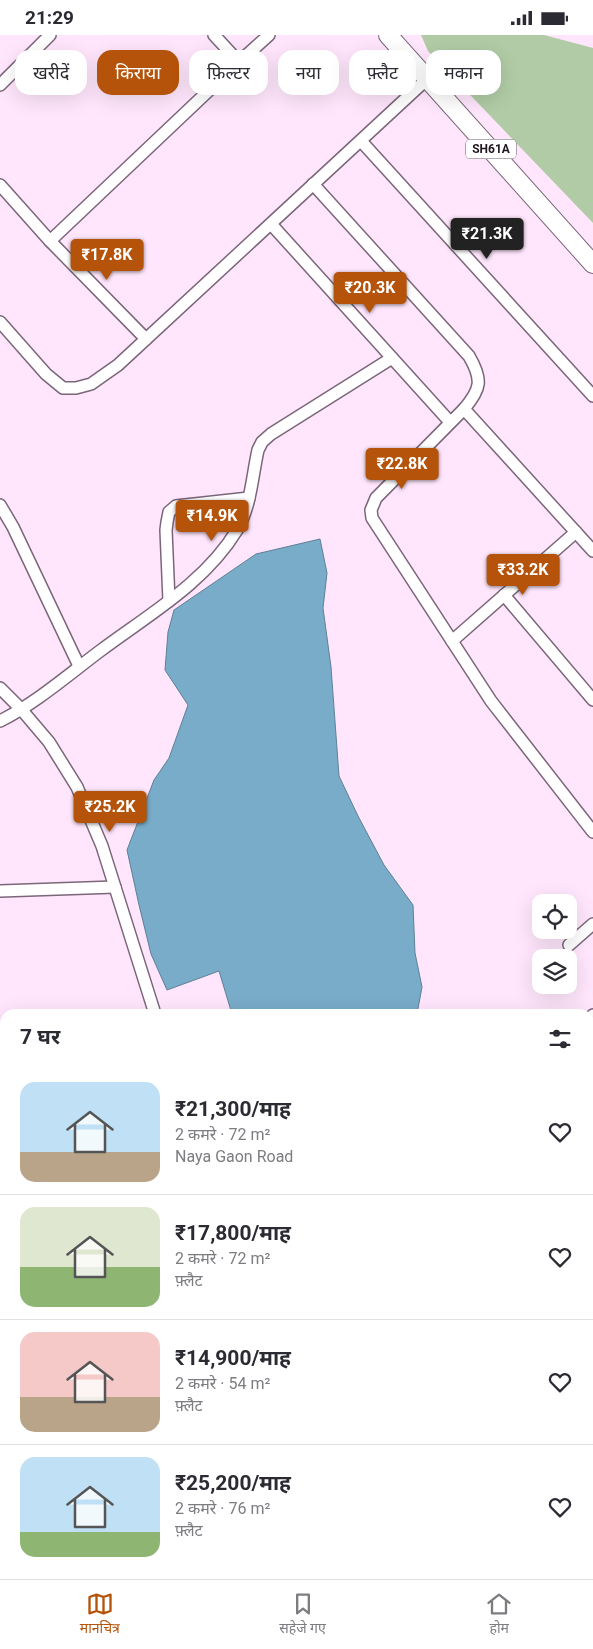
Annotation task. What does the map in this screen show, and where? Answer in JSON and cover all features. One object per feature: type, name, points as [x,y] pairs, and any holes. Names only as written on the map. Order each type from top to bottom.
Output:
[{"type":"main road","name":"SH61A","points":[[388,35],[426,77]]},
{"type":"main road","name":"SH61A","points":[[442,95],[593,264]]},
{"type":"street","points":[[0,85],[50,35]]},
{"type":"street","points":[[214,35],[228,50]]},
{"type":"street","points":[[253,50],[270,35]]},
{"type":"street","points":[[0,322],[46,374],[63,388],[76,389],[91,384],[118,365],[426,81]]},
{"type":"street","points":[[50,241],[204,95]]},
{"type":"street","points":[[361,141],[593,396]]},
{"type":"street","points":[[313,184],[469,356],[476,370],[477,394],[376,498],[371,511],[374,524],[491,701],[593,832]]},
{"type":"street","points":[[0,185],[50,241],[146,339]]},
{"type":"street","points":[[271,224],[450,422]]},
{"type":"street","points":[[0,721],[21,709],[170,601],[194,580],[225,547],[244,518],[250,498],[257,456],[262,442],[271,434],[392,358]]},
{"type":"street","points":[[464,409],[593,551]]},
{"type":"street","points":[[170,601],[166,530],[170,512],[180,505],[250,498]]},
{"type":"street","points":[[0,505],[14,527],[79,666]]},
{"type":"street","points":[[452,641],[576,531]]},
{"type":"street","points":[[504,595],[592,697]]},
{"type":"street","points":[[0,688],[49,742],[77,787],[102,846],[153,1009]]},
{"type":"street","points":[[0,891],[115,887]]},
{"type":"street","points":[[569,945],[593,924]]},
{"type":"green space","points":[[421,35],[544,35],[593,48],[593,223],[470,95],[501,95],[501,50],[428,50]]},
{"type":"water","points":[[320,539],[327,573],[323,608],[331,667],[339,776],[384,865],[413,905],[415,953],[422,987],[418,1009],[230,1009],[219,971],[167,990],[151,954],[127,850],[154,780],[169,758],[188,705],[165,670],[168,632],[174,610],[256,554]]}]
